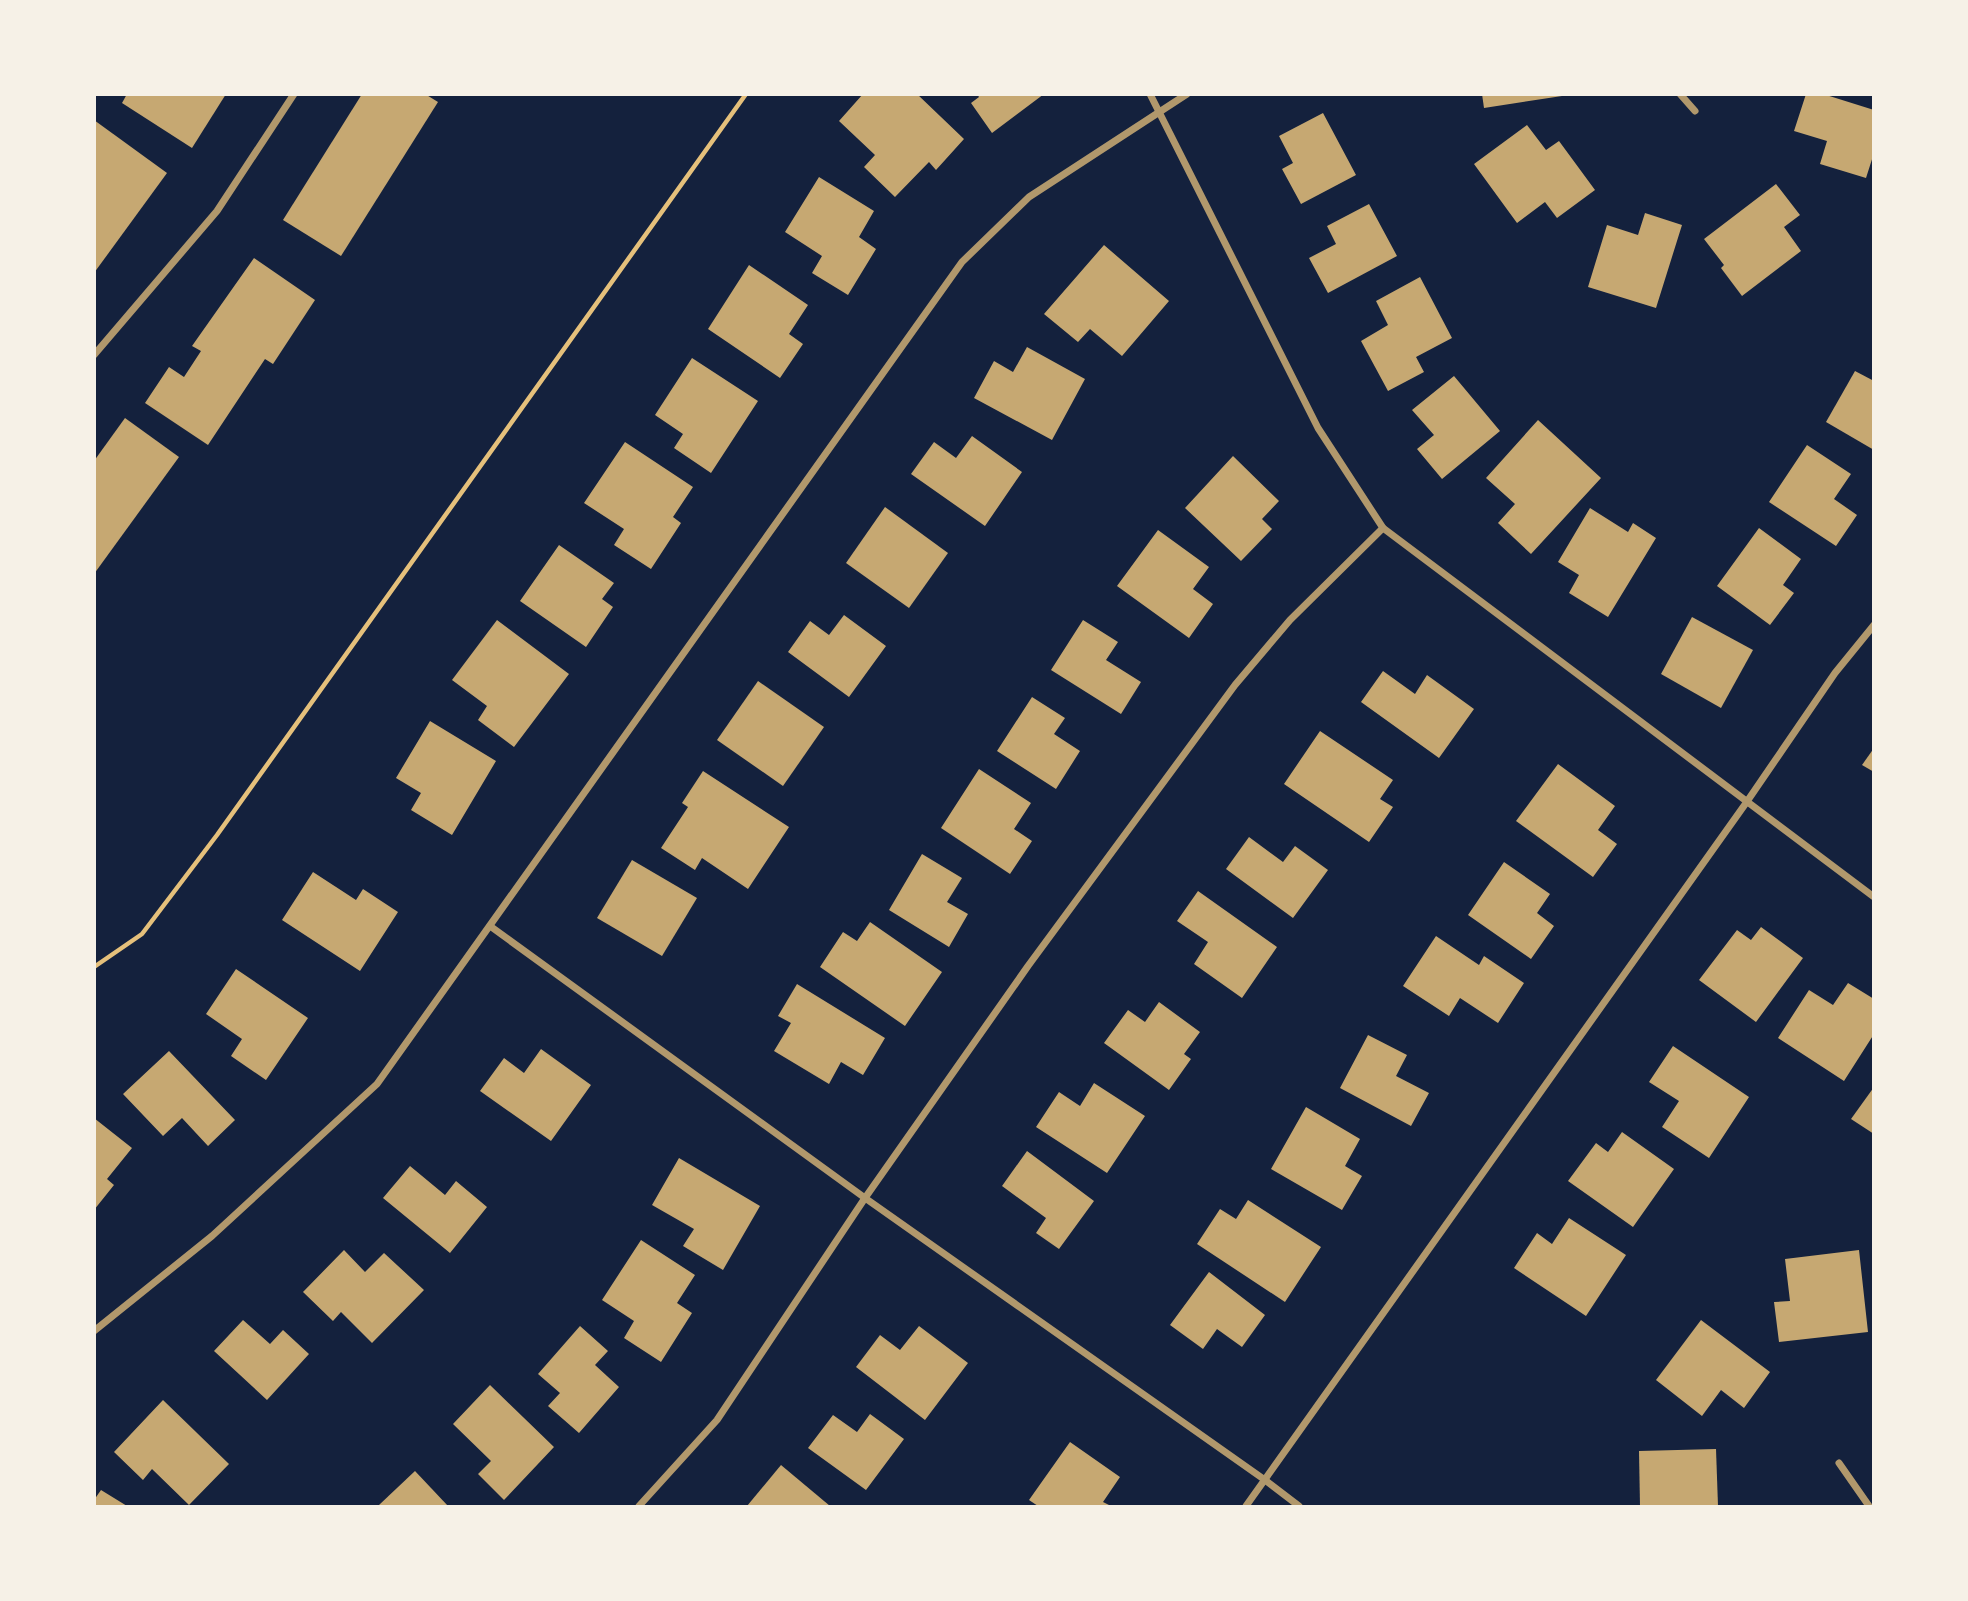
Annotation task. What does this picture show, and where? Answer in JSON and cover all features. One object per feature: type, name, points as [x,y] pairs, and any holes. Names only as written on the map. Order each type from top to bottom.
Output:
[{"type":"street","points":[[94,355],[217,211],[294,94]]},
{"type":"street","points":[[1150,94],[1318,428],[1383,528],[1874,897]]},
{"type":"street","points":[[94,1331],[212,1236],[377,1084],[962,262],[1029,197],[1187,94]]},
{"type":"street","points":[[1680,94],[1695,111]]},
{"type":"street","points":[[639,1507],[717,1420],[865,1198],[1028,966],[1235,685],[1290,620],[1383,528]]},
{"type":"street","points":[[1246,1507],[1746,803],[1835,673],[1874,625]]},
{"type":"street","points":[[490,926],[865,1198],[1265,1480],[1299,1507]]},
{"type":"street","points":[[1839,1463],[1869,1507]]},
{"type":"path","points":[[94,967],[142,934],[217,835],[746,94]]},
{"type":"building","points":[[127,94],[226,94],[192,148],[122,103]]},
{"type":"building","points":[[362,94],[425,94],[438,102],[341,256],[283,220]]},
{"type":"building","points":[[863,94],[917,94],[964,139],[936,170],[929,162],[895,197],[864,167],[875,155],[839,121]]},
{"type":"building","points":[[977,94],[1044,94],[992,133],[971,103],[979,97]]},
{"type":"building","points":[[1482,94],[1562,94],[1562,96],[1484,108]]},
{"type":"building","points":[[1806,94],[1823,94],[1874,110],[1874,153],[1866,178],[1820,164],[1827,141],[1794,131]]},
{"type":"building","points":[[1323,113],[1356,175],[1301,204],[1282,169],[1293,163],[1279,136]]},
{"type":"building","points":[[94,120],[167,173],[94,273]]},
{"type":"building","points":[[1527,125],[1546,150],[1559,141],[1595,190],[1557,218],[1545,202],[1517,223],[1474,164]]},
{"type":"building","points":[[819,177],[874,211],[859,237],[876,249],[848,295],[812,273],[822,256],[785,232]]},
{"type":"building","points":[[1776,184],[1800,215],[1784,227],[1801,251],[1742,296],[1721,268],[1724,265],[1704,239]]},
{"type":"building","points":[[1369,204],[1397,256],[1328,293],[1309,258],[1336,244],[1327,226]]},
{"type":"building","points":[[1645,213],[1682,225],[1656,308],[1588,287],[1607,225],[1638,235]]},
{"type":"building","points":[[1104,245],[1169,301],[1122,356],[1090,329],[1078,342],[1044,314]]},
{"type":"building","points":[[254,258],[315,300],[273,364],[265,359],[208,445],[145,403],[169,367],[184,377],[201,351],[192,346]]},
{"type":"building","points":[[749,265],[808,305],[789,334],[803,344],[780,378],[708,329]]},
{"type":"building","points":[[1420,277],[1452,338],[1416,357],[1424,372],[1388,391],[1361,341],[1388,325],[1376,301]]},
{"type":"building","points":[[1027,347],[1085,379],[1052,440],[974,398],[994,361],[1013,372]]},
{"type":"building","points":[[692,358],[758,401],[711,473],[674,448],[683,434],[655,415]]},
{"type":"building","points":[[1855,371],[1874,381],[1874,450],[1826,422]]},
{"type":"building","points":[[1454,376],[1500,431],[1442,479],[1417,449],[1434,435],[1412,410]]},
{"type":"building","points":[[125,418],[179,457],[94,574],[94,461]]},
{"type":"building","points":[[1538,420],[1601,478],[1531,554],[1498,523],[1515,504],[1486,478]]},
{"type":"building","points":[[972,436],[1022,472],[985,526],[911,474],[934,442],[956,458]]},
{"type":"building","points":[[625,442],[693,487],[673,517],[681,523],[651,569],[614,545],[624,529],[584,503]]},
{"type":"building","points":[[1807,445],[1851,474],[1834,499],[1857,515],[1836,546],[1769,502]]},
{"type":"building","points":[[1233,456],[1279,501],[1262,519],[1272,529],[1241,561],[1185,508]]},
{"type":"building","points":[[885,507],[948,553],[909,608],[846,563]]},
{"type":"building","points":[[1590,508],[1628,532],[1633,523],[1656,538],[1608,617],[1569,593],[1579,575],[1558,562]]},
{"type":"building","points":[[1759,528],[1801,559],[1783,585],[1794,593],[1770,625],[1717,586]]},
{"type":"building","points":[[1158,530],[1209,567],[1193,589],[1213,604],[1189,638],[1117,586]]},
{"type":"building","points":[[559,545],[614,583],[602,599],[613,607],[586,647],[520,601]]},
{"type":"building","points":[[844,615],[886,646],[849,697],[788,652],[810,621],[829,635]]},
{"type":"building","points":[[1692,617],[1753,650],[1721,708],[1661,674]]},
{"type":"building","points":[[497,620],[569,674],[514,747],[478,720],[487,706],[452,680]]},
{"type":"building","points":[[1083,620],[1118,642],[1106,660],[1141,682],[1121,714],[1051,670]]},
{"type":"building","points":[[1383,671],[1415,694],[1427,675],[1474,709],[1439,758],[1361,702]]},
{"type":"building","points":[[758,681],[824,727],[783,786],[717,740]]},
{"type":"building","points":[[1032,697],[1065,718],[1054,734],[1080,751],[1056,789],[997,751]]},
{"type":"building","points":[[430,721],[496,761],[452,835],[411,810],[421,793],[396,778]]},
{"type":"building","points":[[1320,731],[1393,780],[1380,799],[1393,807],[1369,842],[1284,784]]},
{"type":"building","points":[[1874,748],[1874,772],[1862,765]]},
{"type":"building","points":[[1558,764],[1615,806],[1598,830],[1617,844],[1593,877],[1516,821]]},
{"type":"building","points":[[979,769],[1031,803],[1014,829],[1032,841],[1010,874],[941,828]]},
{"type":"building","points":[[703,771],[789,827],[748,889],[702,858],[695,870],[661,848],[688,807],[682,803]]},
{"type":"building","points":[[1249,837],[1283,862],[1295,846],[1328,870],[1293,918],[1226,869]]},
{"type":"building","points":[[922,854],[962,878],[947,902],[968,914],[949,947],[889,910]]},
{"type":"building","points":[[632,860],[697,898],[662,956],[597,918]]},
{"type":"building","points":[[1504,862],[1550,894],[1537,913],[1554,926],[1531,959],[1468,915]]},
{"type":"building","points":[[313,872],[356,900],[363,889],[398,912],[360,971],[282,920]]},
{"type":"building","points":[[1198,891],[1277,947],[1242,998],[1194,964],[1208,942],[1177,921]]},
{"type":"building","points":[[870,922],[942,972],[905,1026],[820,967],[843,932],[857,941]]},
{"type":"building","points":[[1761,927],[1803,958],[1756,1022],[1699,980],[1737,930],[1751,940]]},
{"type":"building","points":[[1436,936],[1479,965],[1484,956],[1524,983],[1498,1023],[1460,998],[1449,1016],[1403,986]]},
{"type":"building","points":[[236,969],[308,1018],[266,1080],[231,1056],[242,1039],[206,1014]]},
{"type":"building","points":[[1848,983],[1874,999],[1874,1034],[1844,1081],[1778,1038],[1809,990],[1833,1005]]},
{"type":"building","points":[[797,984],[885,1038],[863,1075],[841,1062],[829,1084],[774,1051],[791,1023],[778,1016]]},
{"type":"building","points":[[1159,1002],[1200,1032],[1184,1054],[1191,1059],[1169,1090],[1104,1043],[1128,1010],[1145,1022]]},
{"type":"building","points":[[1368,1035],[1407,1055],[1396,1076],[1429,1093],[1411,1126],[1340,1088]]},
{"type":"building","points":[[1673,1046],[1749,1097],[1709,1158],[1662,1127],[1679,1101],[1649,1082]]},
{"type":"building","points":[[541,1049],[591,1085],[551,1141],[480,1091],[504,1058],[524,1073]]},
{"type":"building","points":[[169,1051],[235,1120],[208,1146],[182,1118],[163,1136],[123,1094]]},
{"type":"building","points":[[1094,1083],[1145,1116],[1107,1173],[1036,1127],[1059,1092],[1080,1106]]},
{"type":"building","points":[[1874,1087],[1874,1134],[1851,1119]]},
{"type":"building","points":[[1306,1107],[1360,1139],[1345,1166],[1362,1176],[1342,1210],[1271,1169]]},
{"type":"building","points":[[94,1118],[132,1148],[107,1179],[114,1185],[94,1210]]},
{"type":"building","points":[[1622,1132],[1674,1169],[1633,1227],[1568,1181],[1596,1143],[1608,1152]]},
{"type":"building","points":[[1027,1151],[1094,1201],[1059,1249],[1036,1233],[1046,1218],[1002,1186]]},
{"type":"building","points":[[679,1158],[760,1206],[723,1270],[683,1246],[694,1229],[652,1205]]},
{"type":"building","points":[[410,1166],[445,1195],[456,1181],[487,1207],[450,1253],[383,1198]]},
{"type":"building","points":[[1248,1200],[1321,1247],[1285,1302],[1197,1244],[1220,1209],[1236,1219]]},
{"type":"building","points":[[1569,1218],[1626,1255],[1586,1316],[1514,1268],[1537,1233],[1552,1244]]},
{"type":"building","points":[[641,1240],[695,1275],[677,1303],[692,1313],[661,1362],[624,1338],[634,1321],[602,1300]]},
{"type":"building","points":[[344,1250],[365,1272],[384,1253],[424,1290],[372,1343],[341,1312],[333,1321],[303,1292]]},
{"type":"building","points":[[1859,1250],[1868,1332],[1779,1342],[1774,1302],[1790,1301],[1785,1259]]},
{"type":"building","points":[[1209,1272],[1265,1315],[1242,1347],[1217,1329],[1203,1349],[1170,1325]]},
{"type":"building","points":[[243,1320],[270,1344],[283,1330],[309,1354],[267,1400],[214,1351]]},
{"type":"building","points":[[1701,1320],[1770,1372],[1744,1408],[1721,1390],[1702,1416],[1656,1380]]},
{"type":"building","points":[[580,1326],[608,1351],[595,1365],[619,1387],[579,1433],[548,1406],[560,1393],[538,1374]]},
{"type":"building","points":[[919,1326],[968,1363],[925,1420],[856,1367],[880,1335],[900,1350]]},
{"type":"building","points":[[490,1385],[554,1447],[504,1500],[478,1474],[491,1461],[453,1424]]},
{"type":"building","points":[[163,1400],[229,1464],[189,1505],[152,1469],[143,1480],[114,1452]]},
{"type":"building","points":[[870,1414],[904,1439],[866,1490],[808,1448],[833,1415],[857,1432]]},
{"type":"building","points":[[1070,1442],[1120,1477],[1103,1502],[1111,1506],[1038,1506],[1029,1500]]},
{"type":"building","points":[[1716,1449],[1718,1506],[1640,1506],[1639,1451]]},
{"type":"building","points":[[781,1465],[830,1506],[747,1506]]},
{"type":"building","points":[[415,1471],[448,1506],[379,1505]]},
{"type":"building","points":[[101,1490],[127,1506],[94,1506],[94,1500]]}]
